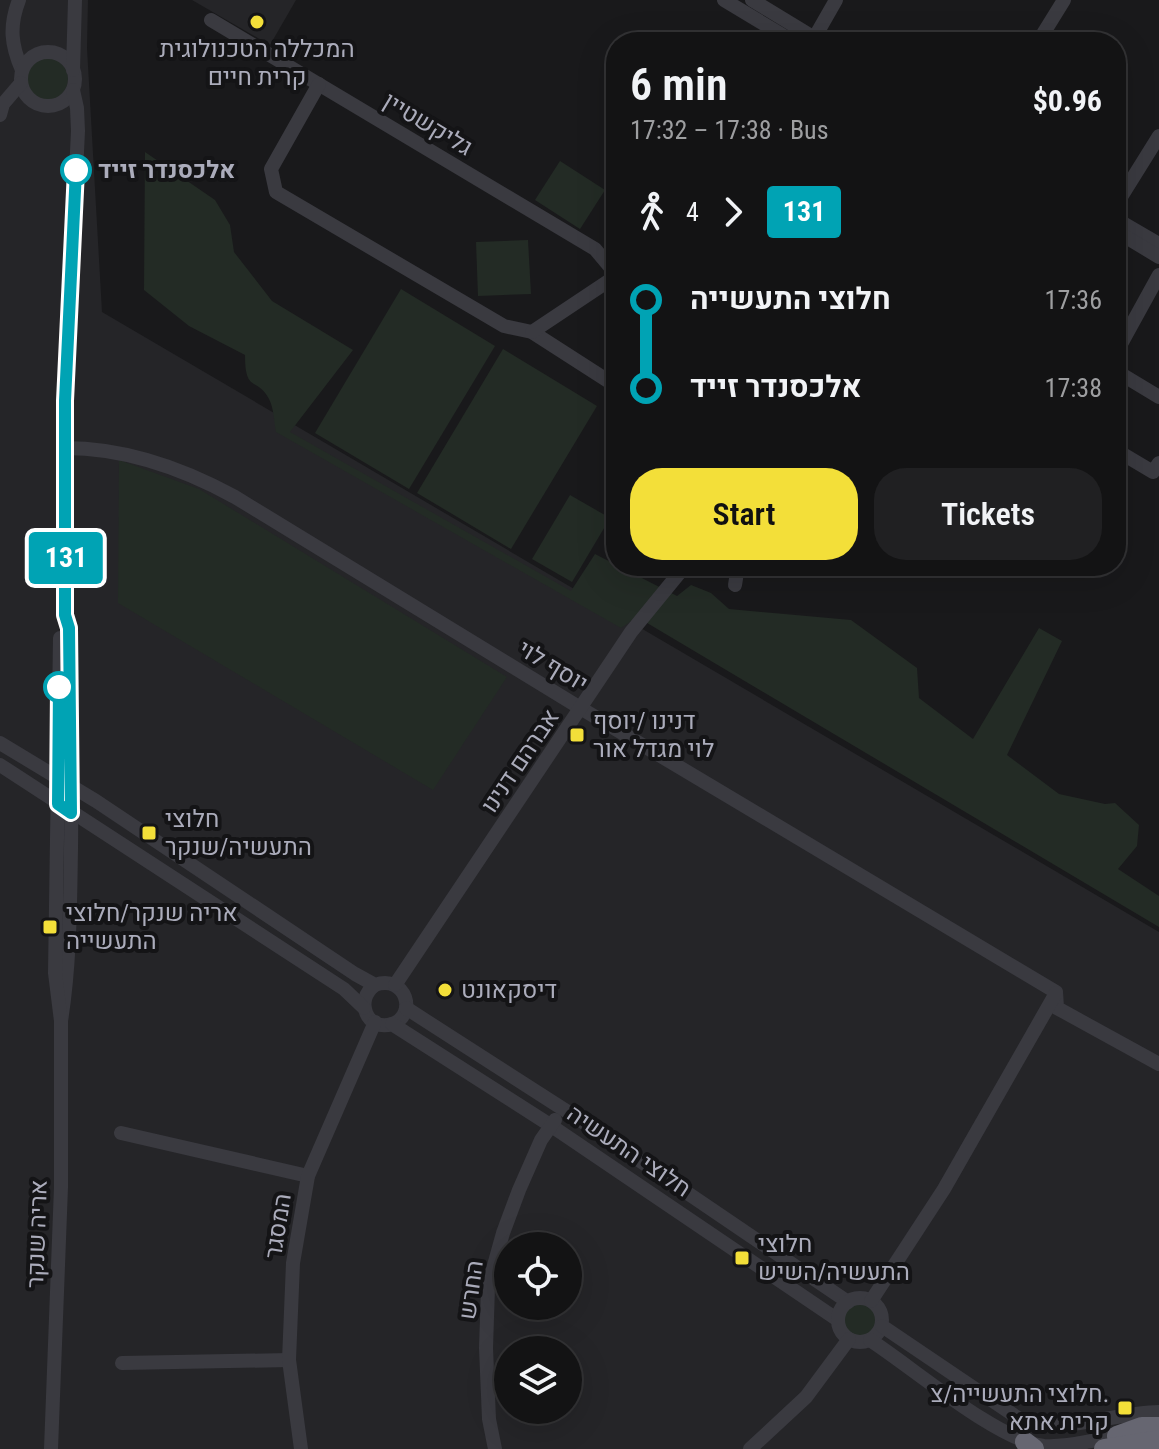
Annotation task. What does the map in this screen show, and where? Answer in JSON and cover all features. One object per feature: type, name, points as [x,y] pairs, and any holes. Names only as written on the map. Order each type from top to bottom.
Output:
[{"type":"highway","points":[[1109,1443],[1142,1427],[1159,1427]]},
{"type":"highway","points":[[1109,1443],[1159,1439]]},
{"type":"street","points":[[19,0],[11,24],[12,39],[24,93],[31,101]]},
{"type":"street","points":[[59,104],[73,90],[75,0]]},
{"type":"street","points":[[724,0],[777,32]]},
{"type":"street","points":[[752,0],[802,32]]},
{"type":"street","points":[[820,32],[836,0]]},
{"type":"street","points":[[1044,32],[1064,0]]},
{"type":"street","name":"גליקשטיין","points":[[211,20],[595,249],[606,263]]},
{"type":"street","points":[[0,115],[30,58],[67,40],[74,28]]},
{"type":"street","points":[[12,39],[23,52],[64,58],[73,70]]},
{"type":"street","points":[[319,84],[271,169],[276,192],[504,326],[532,332],[606,380]]},
{"type":"street","name":"אריה שנקר","points":[[51,1449],[61,1187],[61,1021],[55,973],[58,778],[65,740],[69,628],[65,615],[65,448],[78,121],[73,90]]},
{"type":"street","points":[[6,101],[17,98],[45,106],[59,104],[69,108],[78,121]]},
{"type":"street","points":[[1126,189],[1159,136]]},
{"type":"street","points":[[1126,225],[1159,244]]},
{"type":"street","points":[[1126,237],[1159,257]]},
{"type":"street","points":[[532,332],[606,282]]},
{"type":"street","points":[[1126,336],[1157,283]]},
{"type":"street","points":[[1126,377],[1159,397]]},
{"type":"street","name":"יוסף לוי","points":[[65,448],[122,454],[205,480],[1056,992],[1057,1008],[1159,1064]]},
{"type":"street","points":[[1126,456],[1153,472],[1159,463]]},
{"type":"street","name":"אברהם דנינו","points":[[395,985],[631,632],[677,576]]},
{"type":"street","points":[[735,585],[736,576]]},
{"type":"street","points":[[26,759],[38,760],[48,756],[65,740],[80,775],[96,801]]},
{"type":"street","name":"אריה שנקר","points":[[61,1021],[68,976],[72,786],[65,740]]},
{"type":"street","points":[[0,743],[96,801],[375,985]]},
{"type":"street","points":[[6,769],[344,989],[375,1022]]},
{"type":"street","points":[[6,769],[39,801],[57,835]]},
{"type":"street","points":[[364,1008],[366,994],[375,985],[388,982],[395,985],[404,994],[406,1008],[392,1024]]},
{"type":"street","points":[[871,1301],[944,1189],[1056,992]]},
{"type":"street","name":"חלוצי התעשיה","points":[[406,1008],[574,1116],[848,1302]]},
{"type":"street","name":"חלוצי התעשיה","points":[[375,1022],[392,1024],[550,1125],[838,1320],[842,1333],[849,1339]]},
{"type":"street","name":"המסגר","points":[[301,1449],[289,1360],[293,1263],[308,1176],[375,1022]]},
{"type":"street","points":[[550,1125],[561,1117],[574,1116]]},
{"type":"street","name":"החרש","points":[[495,1449],[489,1419],[486,1348],[488,1287],[519,1190],[550,1125]]},
{"type":"street","points":[[121,1133],[308,1176]]},
{"type":"street","points":[[750,1449],[806,1397],[849,1339],[860,1342],[870,1340],[882,1326],[882,1314],[871,1301],[862,1298],[848,1302],[838,1320]]},
{"type":"street","points":[[882,1326],[1021,1420],[1066,1426],[1159,1412]]},
{"type":"street","points":[[870,1340],[992,1424],[1030,1446],[1109,1443]]},
{"type":"street","points":[[122,1363],[289,1360]]},
{"type":"shaded area","points":[[0,0],[88,0],[87,48],[102,312],[1159,932],[1159,1449],[0,1449]]},
{"type":"shaded area","name":"המכללה הטכנולוגית קרית חיים","points":[[192,0],[296,0],[270,45]]},
{"type":"shaded area","points":[[47,58],[62,64],[68,79],[62,94],[47,100],[32,94],[26,79],[32,64]]},
{"type":"shaded area","points":[[145,152],[215,200],[230,225],[234,252],[272,301],[353,350],[290,432],[571,591],[595,554],[606,560],[606,576],[638,576],[677,596],[691,585],[711,593],[729,609],[851,620],[917,668],[919,698],[973,739],[1039,628],[1062,641],[1007,755],[1059,794],[1105,804],[1115,803],[1139,825],[1137,846],[1118,869],[1159,896],[1159,927],[637,617],[621,628],[276,432],[271,403],[265,392],[249,380],[245,355],[189,326],[144,290]]},
{"type":"shaded area","points":[[560,161],[605,190],[580,229],[535,200]]},
{"type":"shaded area","points":[[528,240],[531,294],[478,296],[476,242]]},
{"type":"shaded area","points":[[401,289],[495,346],[409,489],[315,433]]},
{"type":"shaded area","points":[[503,349],[597,406],[511,549],[417,493]]},
{"type":"shaded area","points":[[119,460],[199,489],[507,677],[433,790],[118,603]]},
{"type":"shaded area","points":[[570,495],[606,516],[606,525],[572,582],[532,559]]},
{"type":"shaded area","points":[[861,1303],[873,1308],[878,1320],[873,1332],[861,1337],[849,1332],[844,1320],[849,1308]]},
{"type":"bus line","name":"131","points":[[59,687],[58,804],[71,813],[69,628],[65,615],[65,401],[76,170]]},
{"type":"place","name":"המכללה הטכנולוגית קרית חיים","points":[[257,22]]},
{"type":"place","name":"אלכסנדר זייד","points":[[76,170]]},
{"type":"place","name":"דנינו /יוסף לוי מגדל אור","points":[[577,735]]},
{"type":"place","name":"חלוצי התעשיה/שנקר","points":[[149,833]]},
{"type":"place","name":"אריה שנקר/חלוצי התעשייה","points":[[50,927]]},
{"type":"place","name":"דיסקאונט","points":[[445,990]]},
{"type":"place","name":"חלוצי התעשיה/השיש","points":[[742,1258]]},
{"type":"place","name":"חלוצי התעשייה/צ. קרית אתא","points":[[1125,1408]]}]
